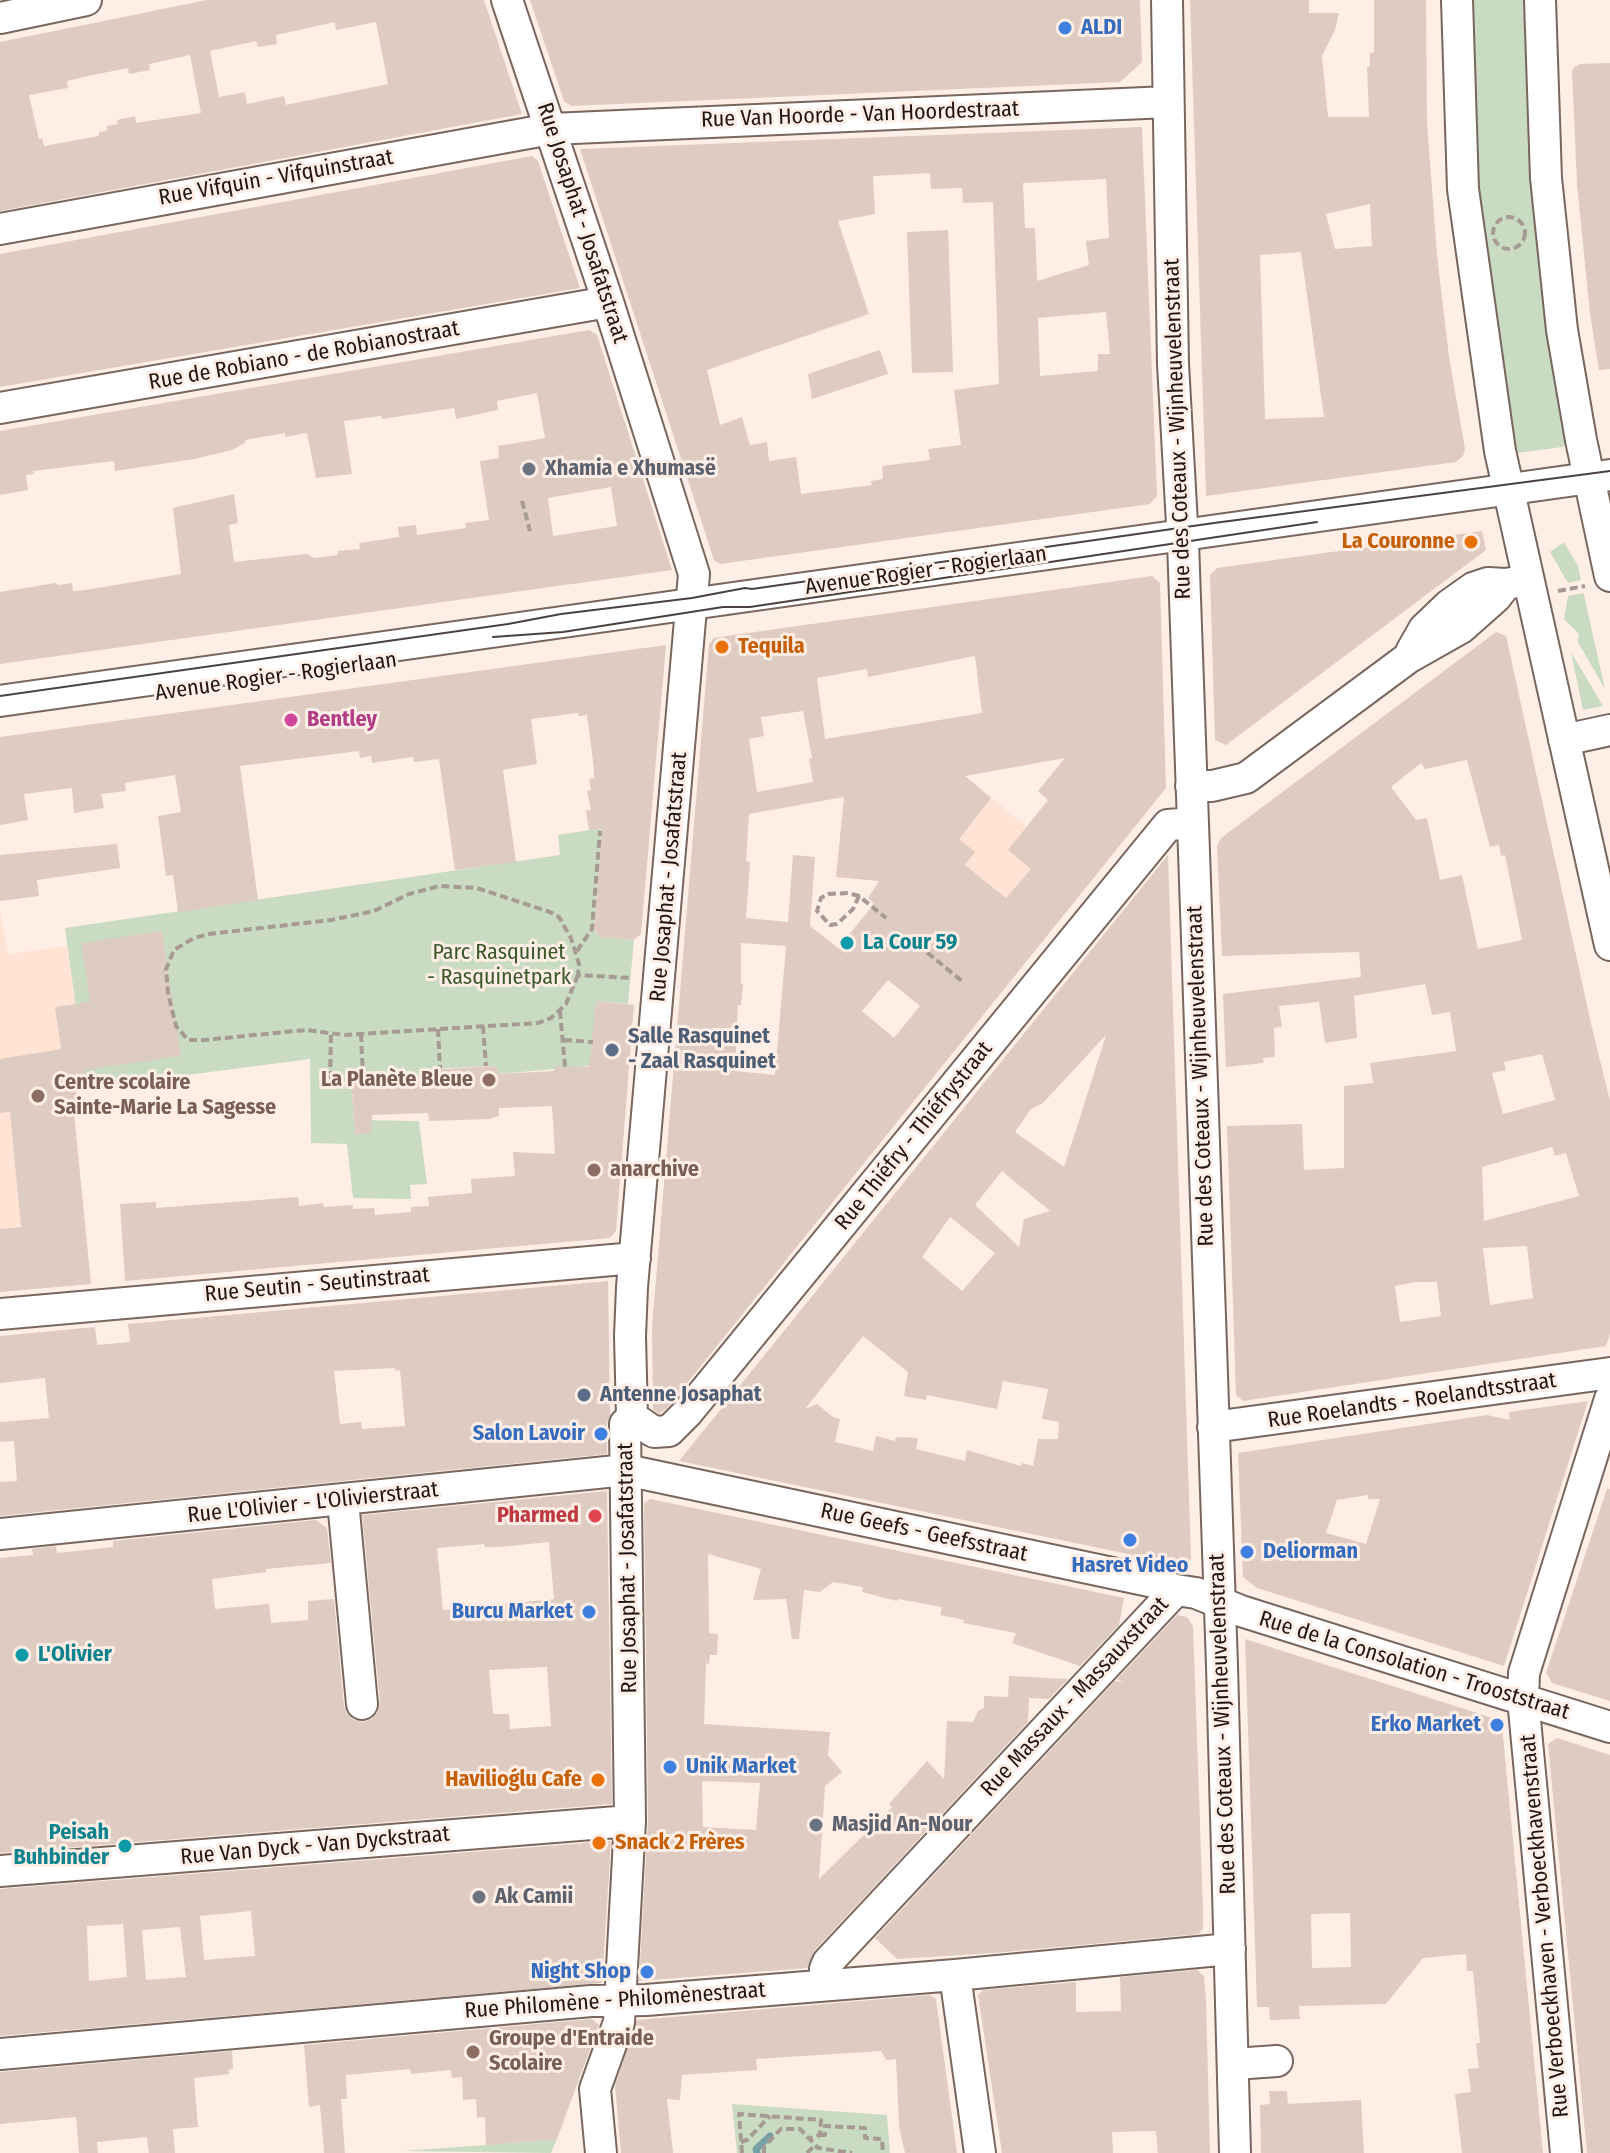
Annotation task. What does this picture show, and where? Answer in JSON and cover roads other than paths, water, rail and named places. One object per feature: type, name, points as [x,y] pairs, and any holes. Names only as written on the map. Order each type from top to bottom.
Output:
[{"type":"street","points":[[0,18],[86,0]]},
{"type":"street","name":"Rue Josaphat - Josafatstraat","points":[[507,0],[608,302],[694,574],[630,1336],[632,1417],[625,1424],[630,1821],[622,1999],[618,2027],[595,2089],[601,2153]]},
{"type":"street","name":"Rue des Coteaux - Wijnheuvelenstraat","points":[[1167,0],[1173,364],[1193,823],[1235,2153]]},
{"type":"street","points":[[1457,0],[1463,189],[1499,443],[1610,945]]},
{"type":"street","points":[[1540,0],[1546,178],[1562,330],[1599,477],[1598,581]]},
{"type":"street","name":"Rue Van Hoorde - Van Hoordestraat","points":[[551,129],[1168,102]]},
{"type":"street","name":"Rue Vifquin - Vifquinstraat","points":[[0,229],[551,129]]},
{"type":"street","name":"Rue de Robiano - de Robianostraat","points":[[0,408],[608,302]]},
{"type":"street","name":"Avenue Rogier - Rogierlaan","points":[[0,701],[1303,519],[1330,494],[1509,489],[1599,477]]},
{"type":"street","points":[[1191,786],[1212,786],[1246,778],[1408,658],[1424,629],[1473,588],[1488,583],[1528,585]]},
{"type":"street","name":"Avenue Rogier - Rogierlaan","points":[[0,683],[506,613],[548,624]]},
{"type":"street","name":"Avenue Rogier - Rogierlaan","points":[[0,715],[484,649],[548,624]]},
{"type":"street","points":[[1564,740],[1610,730]]},
{"type":"street","name":"Rue Thiéfry - Thiéfrystraat","points":[[632,1417],[654,1432],[669,1431],[687,1413],[1168,825],[1193,823]]},
{"type":"street","name":"Rue Seutin - Seutinstraat","points":[[0,1314],[635,1258]]},
{"type":"street","name":"Rue Roelandts - Roelandtsstraat","points":[[1213,1427],[1610,1373]]},
{"type":"street","name":"Rue Verboeckhaven - Verboeckhavenstraat","points":[[1566,2153],[1523,1699],[1524,1673],[1610,1399]]},
{"type":"street","name":"Rue L'Olivier - L'Olivierstraat","points":[[0,1534],[626,1470]]},
{"type":"street","name":"Rue Geefs - Geefsstraat","points":[[626,1470],[1159,1583],[1219,1602]]},
{"type":"street","points":[[343,1501],[362,1704]]},
{"type":"street","name":"Rue Massaux - Massauxstraat","points":[[826,1985],[828,1962],[1176,1590]]},
{"type":"street","name":"Rue de la Consolation - Trooststraat","points":[[1219,1602],[1610,1727]]},
{"type":"street","name":"Rue Van Dyck - Van Dyckstraat","points":[[0,1871],[630,1821]]},
{"type":"street","name":"Rue Philomène - Philomènestraat","points":[[0,2054],[622,1999],[646,2000],[955,1975],[1230,1949]]},
{"type":"street","points":[[955,1975],[980,2153]]},
{"type":"street","points":[[1234,2056],[1276,2053]]},
{"type":"waterway","points":[[757,2153],[756,2149],[770,2136]]},
{"type":"tram line","points":[[0,696],[745,588],[1610,471]]},
{"type":"tram line","points":[[493,637],[563,632],[723,607],[750,607],[1317,522]]},
{"type":"place","name":"ALDI","points":[[1065,28]]},
{"type":"place","name":"Xhamia e Xhumasë","points":[[529,469]]},
{"type":"place","name":"La Couronne","points":[[1471,542]]},
{"type":"place","name":"Tequila","points":[[722,647]]},
{"type":"place","name":"Bentley","points":[[291,720]]},
{"type":"place","name":"La Cour 59","points":[[847,943]]},
{"type":"place","name":"Salle Rasquinet - Zaal Rasquinet","points":[[612,1050]]},
{"type":"place","name":"La Planète Bleue","points":[[489,1080]]},
{"type":"place","name":"Centre scolaire Sainte-Marie La Sagesse","points":[[38,1096]]},
{"type":"place","name":"anarchive","points":[[594,1170]]},
{"type":"place","name":"Antenne Josaphat","points":[[584,1395]]},
{"type":"place","name":"Salon Lavoir","points":[[601,1434]]},
{"type":"place","name":"Pharmed","points":[[595,1516]]},
{"type":"place","name":"Hasret Video","points":[[1130,1540]]},
{"type":"place","name":"Deliorman","points":[[1247,1552]]},
{"type":"place","name":"Burcu Market","points":[[589,1612]]},
{"type":"place","name":"L'Olivier","points":[[22,1655]]},
{"type":"place","name":"Erko Market","points":[[1497,1725]]},
{"type":"place","name":"Unik Market","points":[[670,1767]]},
{"type":"place","name":"Havilioǵlu Cafe","points":[[598,1780]]},
{"type":"place","name":"Masjid An-Nour","points":[[816,1825]]},
{"type":"place","name":"Snack 2 Frères","points":[[599,1843]]},
{"type":"place","name":"Peisah Buhbinder","points":[[125,1846]]},
{"type":"place","name":"Ak Camii","points":[[479,1897]]},
{"type":"place","name":"Night Shop","points":[[647,1972]]},
{"type":"place","name":"Groupe d'Entraide Scolaire","points":[[473,2052]]},
{"type":"park label","name":"Parc Rasquinet - Rasquinetpark","points":[[499,966]]}]
